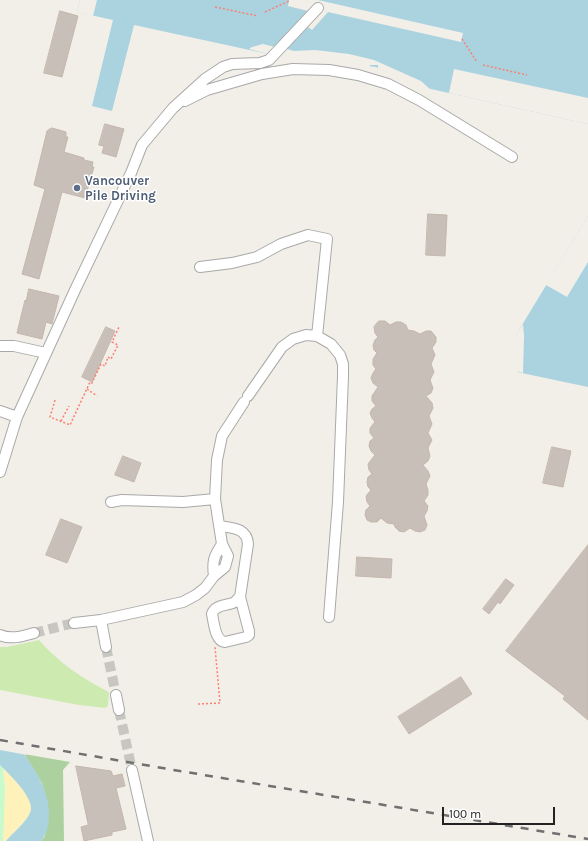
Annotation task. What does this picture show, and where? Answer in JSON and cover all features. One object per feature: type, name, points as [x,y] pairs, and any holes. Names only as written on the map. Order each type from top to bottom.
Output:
[{"type":"street","points":[[0,472],[17,417],[131,173],[142,145],[173,108],[205,79],[223,67],[242,63],[260,63],[268,60],[318,8]]},
{"type":"street","points":[[173,108],[207,90],[262,74],[293,69],[329,70],[358,75],[388,84],[419,100],[512,157]]},
{"type":"street","points":[[200,267],[232,263],[257,257],[281,244],[308,235],[327,239],[317,336]]},
{"type":"street","points":[[74,623],[101,620],[183,602],[205,588],[214,576],[225,567],[228,556],[222,544],[215,499],[217,460],[222,436],[282,347],[293,339],[306,335],[317,336],[331,344],[340,356],[343,364],[338,502],[329,617]]},
{"type":"street","points":[[0,346],[14,346],[46,353]]},
{"type":"street","points":[[0,411],[17,417]]},
{"type":"street","points":[[111,502],[122,500],[171,502],[215,499]]},
{"type":"street","points":[[220,526],[236,528],[244,533],[248,538],[240,597],[249,631],[249,635],[246,637],[221,642],[218,639],[212,614],[213,610],[217,607],[235,602],[240,597]]},
{"type":"street","points":[[101,620],[106,647]]},
{"type":"street","points":[[0,635],[5,637],[14,637],[34,633]]},
{"type":"street","points":[[116,695],[119,710]]},
{"type":"street","points":[[132,770],[148,841]]},
{"type":"path","points":[[265,12],[289,1]]},
{"type":"path","points":[[215,7],[258,16]]},
{"type":"path","points":[[462,39],[477,62]]},
{"type":"path","points":[[482,65],[527,75]]},
{"type":"path","points":[[55,400],[50,417],[70,425],[90,382],[92,383],[101,364],[105,366],[108,358],[111,359],[118,345],[112,342],[119,327]]},
{"type":"path","points":[[87,389],[97,396]]},
{"type":"path","points":[[61,421],[69,406]]},
{"type":"path","points":[[198,704],[220,703],[214,642]]},
{"type":"green space","points":[[39,640],[54,656],[71,669],[109,692],[108,706],[105,708],[79,705],[0,690],[0,647],[7,647]]},
{"type":"green space","points":[[24,754],[70,762],[63,770],[64,841],[41,841],[45,836],[48,805],[42,783]]},
{"type":"green space","points":[[0,765],[3,768],[5,790],[3,841],[0,841]]},
{"type":"sand","points":[[3,768],[22,788],[31,807],[31,812],[29,815],[6,841],[3,841],[5,790]]},
{"type":"water","points":[[80,0],[588,0],[588,124],[413,85],[376,67],[268,54],[134,25],[112,111],[92,106],[113,20],[77,12]]},
{"type":"water","points":[[588,216],[588,387],[517,372],[516,335]]},
{"type":"water","points":[[0,725],[32,765],[43,787],[47,799],[49,816],[47,831],[41,841],[6,841],[26,820],[31,808],[30,801],[26,794],[0,765]]},
{"type":"pier","points":[[80,0],[97,0],[93,16],[77,12]]},
{"type":"pier","points":[[289,0],[318,0],[463,33],[461,42],[328,12],[312,30],[308,27],[287,49],[294,51],[315,50],[349,54],[374,60],[421,81],[431,90],[412,87],[378,70],[378,65],[370,65],[369,68],[325,62],[278,62],[268,56],[268,54],[249,49],[263,44],[275,47],[308,11],[288,6]]},
{"type":"pier","points":[[454,69],[588,98],[588,124],[449,93]]},
{"type":"pier","points":[[588,216],[588,262],[567,297],[546,285]]},
{"type":"pier","points":[[523,324],[523,373],[515,371],[514,338]]},
{"type":"pier","points":[[0,723],[2,723],[27,755],[0,750]]},
{"type":"building","points":[[60,11],[78,16],[62,77],[44,73]]},
{"type":"building","points":[[105,124],[124,129],[116,157],[102,153],[104,146],[99,145]]},
{"type":"building","points":[[52,128],[66,132],[66,137],[68,137],[64,152],[93,162],[92,167],[94,167],[85,198],[62,192],[39,279],[22,274],[45,189],[34,185],[47,131]]},
{"type":"building","points":[[428,214],[447,215],[445,256],[426,255]]},
{"type":"building","points":[[29,289],[59,296],[52,324],[46,322],[42,339],[17,333]]},
{"type":"building","points":[[379,321],[385,321],[390,325],[396,322],[401,322],[406,325],[408,330],[420,334],[426,331],[431,331],[436,337],[436,342],[432,348],[435,355],[431,364],[434,372],[430,380],[433,388],[431,393],[426,396],[432,403],[433,408],[429,416],[432,424],[428,433],[432,440],[428,448],[430,456],[428,461],[423,465],[430,476],[426,484],[428,495],[424,501],[428,506],[424,516],[427,525],[425,530],[420,532],[410,528],[404,532],[399,531],[394,524],[387,523],[381,518],[377,522],[371,522],[367,520],[365,515],[366,510],[370,506],[367,502],[366,496],[371,490],[368,487],[367,482],[368,477],[372,474],[369,470],[368,464],[375,455],[369,446],[370,441],[374,438],[370,433],[370,428],[375,422],[370,413],[376,406],[372,401],[372,396],[378,387],[373,383],[371,378],[376,369],[373,365],[373,359],[377,353],[374,350],[373,345],[378,337],[375,333],[374,327]]},
{"type":"building","points":[[106,327],[115,331],[92,382],[82,377]]},
{"type":"building","points":[[552,447],[571,451],[563,487],[543,483]]},
{"type":"building","points":[[123,456],[141,463],[134,482],[115,475]]},
{"type":"building","points":[[61,519],[82,527],[67,563],[46,555]]},
{"type":"building","points":[[588,545],[588,720],[563,699],[565,696],[506,651]]},
{"type":"building","points":[[357,557],[392,559],[391,578],[356,576]]},
{"type":"building","points":[[506,579],[514,585],[500,604],[498,602],[489,614],[483,609]]},
{"type":"building","points":[[461,677],[472,694],[409,734],[398,717]]},
{"type":"building","points":[[76,766],[111,771],[113,776],[122,774],[125,786],[116,788],[126,829],[112,832],[112,835],[84,841],[81,827],[88,825]]},
{"type":"tunnel","points":[[34,633],[74,623]]},
{"type":"tunnel","points":[[106,647],[116,695]]},
{"type":"tunnel","points":[[119,710],[132,770]]},
{"type":"railway","points":[[0,740],[588,839]]},
{"type":"place","name":"Vancouver Pile Driving","points":[[77,188]]}]
